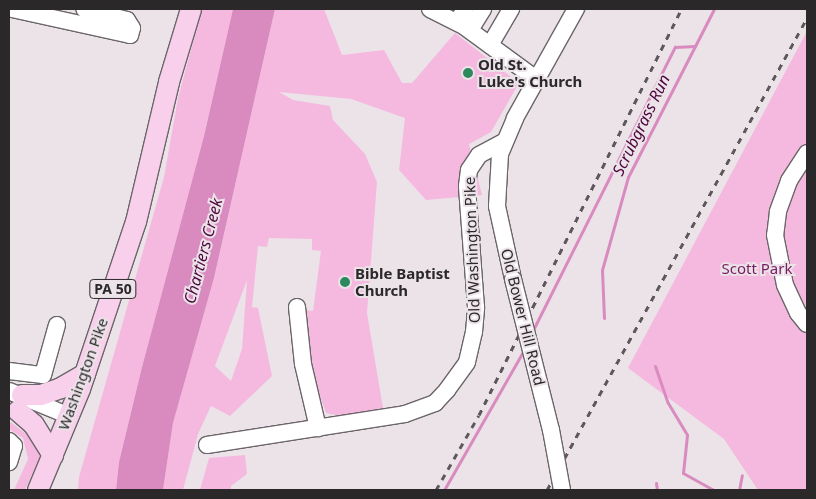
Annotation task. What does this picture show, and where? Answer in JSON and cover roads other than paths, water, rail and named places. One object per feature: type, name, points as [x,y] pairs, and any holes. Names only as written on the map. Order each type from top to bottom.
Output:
[{"type":"main road","name":"Washington Pike","points":[[169,82],[176,9]]},
{"type":"main road","name":"Washington Pike","points":[[38,490],[85,374],[136,222],[169,82],[191,9]]},
{"type":"main road","points":[[53,456],[34,425],[14,401],[61,388],[85,374]]},
{"type":"street","points":[[17,10],[130,35],[132,28],[127,20],[84,9]]},
{"type":"street","points":[[430,9],[464,20],[490,46],[536,79]]},
{"type":"street","points":[[464,20],[482,9]]},
{"type":"street","points":[[490,46],[511,9]]},
{"type":"street","points":[[503,142],[576,9]]},
{"type":"street","name":"Old Bower Hill Road","points":[[503,142],[497,172],[497,206],[513,279],[551,430],[562,490]]},
{"type":"street","name":"Old Washington Pike","points":[[207,445],[405,414],[424,408],[447,390],[467,362],[476,308],[467,186],[469,170],[479,155],[503,142]]},
{"type":"street","points":[[807,154],[789,181],[778,212],[775,235],[785,285],[798,312],[807,324]]},
{"type":"street","points":[[297,307],[303,364],[318,428]]},
{"type":"street","points":[[9,372],[43,375],[57,325]]},
{"type":"street","points":[[14,401],[34,403],[67,422]]},
{"type":"street","points":[[9,441],[14,446],[9,462]]},
{"type":"water","name":"Chartiers Creek","points":[[233,9],[275,9],[214,278],[173,423],[163,490],[116,490],[119,462],[142,367],[204,136]]},
{"type":"waterway","name":"Scrubgrass Run","points":[[604,318],[602,270],[628,177],[714,9]]},
{"type":"waterway","points":[[533,330],[675,47],[695,46]]},
{"type":"waterway","points":[[444,490],[524,350]]},
{"type":"waterway","name":"Scrubgrass Run","points":[[655,366],[668,403],[687,435],[683,473],[714,490]]},
{"type":"waterway","points":[[739,490],[742,475]]},
{"type":"waterway","points":[[656,483],[657,490]]},
{"type":"railway","points":[[436,490],[479,415],[681,9]]},
{"type":"railway","points":[[547,490],[807,18]]},
{"type":"place","name":"Old St. Luke's Church","points":[[468,73]]},
{"type":"place","name":"Bible Baptist Church","points":[[345,282]]},
{"type":"park label","name":"Scott Park","points":[[757,269]]}]
